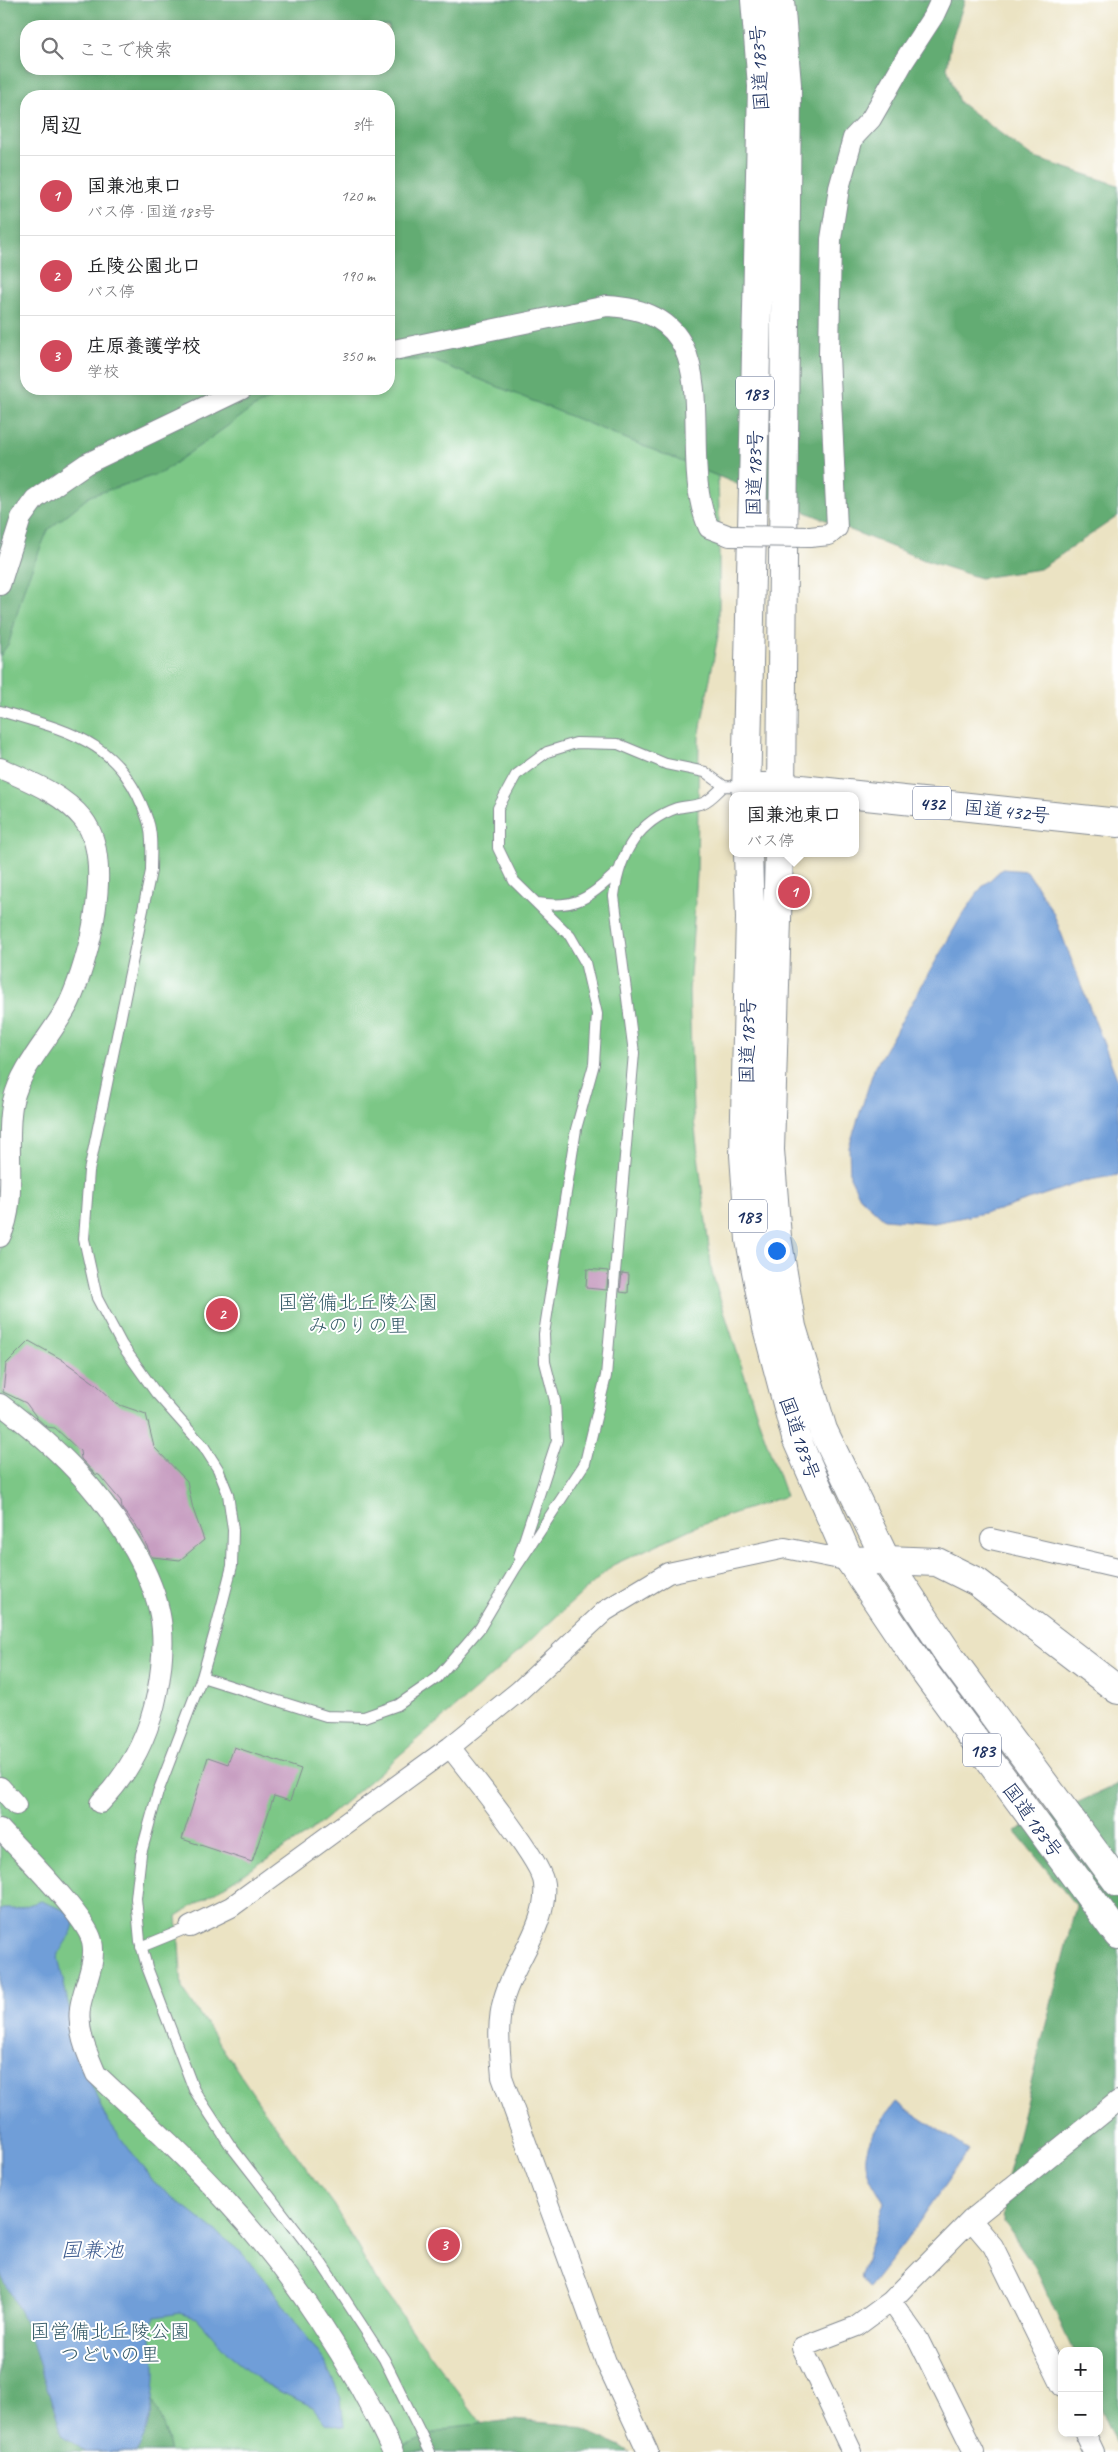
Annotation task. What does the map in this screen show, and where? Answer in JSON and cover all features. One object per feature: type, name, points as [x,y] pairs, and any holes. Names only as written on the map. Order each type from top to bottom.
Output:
[{"type":"main road","name":"国道183号","points":[[739,790],[762,86],[755,0]]},
{"type":"main road","name":"国道183号","points":[[780,0],[787,85],[781,791]]},
{"type":"main road","name":"国道432号","points":[[739,790],[781,791]]},
{"type":"main road","name":"国道432号","points":[[859,798],[1118,823]]},
{"type":"main road","name":"国道183号","points":[[748,857],[750,918],[744,1155],[750,1240],[766,1328],[796,1438],[850,1561],[926,1674],[1118,1935]]},
{"type":"main road","name":"国道183号","points":[[779,857],[770,1150],[777,1237],[792,1327],[822,1430],[886,1560],[951,1658],[1118,1883]]},
{"type":"main road","points":[[850,1561],[937,1562],[978,1582],[1118,1690]]},
{"type":"street","points":[[395,350],[607,306],[626,306],[659,319],[682,341],[689,358],[693,379],[697,475],[704,516],[709,528],[730,536],[810,537],[829,535],[837,528],[829,355],[830,239],[839,188],[853,138],[871,119],[904,61],[934,15],[941,0]]},
{"type":"street","points":[[0,585],[20,518],[35,499],[86,464],[230,395]]},
{"type":"street","points":[[0,768],[54,794],[84,820],[92,835],[97,859],[97,881],[96,907],[80,974],[69,1003],[25,1071],[13,1100],[10,1117],[8,1206],[4,1228],[0,1237]]},
{"type":"street","points":[[0,1404],[66,1460],[104,1501],[144,1567],[160,1614],[162,1666],[154,1708],[147,1732],[116,1786],[100,1804]]},
{"type":"street","points":[[991,1539],[1118,1568]]},
{"type":"street","points":[[190,1927],[231,1907],[450,1747],[519,1691],[605,1611],[668,1573],[785,1548],[850,1561]]},
{"type":"street","points":[[450,1747],[534,1861],[544,1883],[543,1910],[504,1998],[498,2031],[502,2077],[606,2362],[648,2452]]},
{"type":"street","points":[[0,1787],[16,1805]]},
{"type":"street","points":[[0,1829],[78,1916],[92,1940],[92,1959],[80,2009],[80,2031],[86,2052],[96,2074],[226,2201],[285,2273],[341,2355],[375,2414],[392,2452]]},
{"type":"street","points":[[852,2452],[802,2347],[857,2326],[891,2300],[971,2220],[1118,2101]]},
{"type":"street","points":[[971,2220],[993,2246],[1058,2378]]},
{"type":"street","points":[[891,2300],[918,2339],[974,2452]]},
{"type":"street","points":[[1087,2437],[1094,2452]]},
{"type":"lane","points":[[0,711],[54,726],[99,747],[125,772],[149,822],[151,871],[89,1171],[84,1239],[97,1298],[122,1345],[156,1392],[204,1447],[218,1469],[228,1494],[233,1530],[232,1566],[202,1677],[158,1792],[140,1854],[136,1898],[141,1947],[194,2090],[230,2145],[322,2264],[384,2359],[430,2452]]},
{"type":"lane","points":[[515,1569],[557,1440],[556,1401],[545,1362],[544,1334],[576,1129],[594,1064],[597,1014],[585,962],[570,936],[514,881],[498,848],[498,808],[516,775],[547,752],[576,743],[618,744],[666,764],[705,772],[739,790]]},
{"type":"lane","points":[[202,1677],[326,1716],[364,1716],[398,1705],[437,1678],[480,1628],[515,1569],[585,1463],[606,1376],[634,1053],[614,896],[617,872],[626,849],[634,837],[661,815],[678,808],[729,793]]},
{"type":"lane","points":[[537,903],[556,906],[574,904],[589,896],[617,872]]},
{"type":"lane","points":[[141,1947],[190,1927]]},
{"type":"green space","name":"国営備北丘陵公園 みのりの里","points":[[0,0],[708,0],[710,250],[719,509],[719,630],[699,738],[697,874],[689,991],[693,1112],[712,1273],[758,1418],[786,1496],[699,1525],[613,1565],[480,1686],[309,1833],[177,1916],[182,1988],[266,2113],[334,2206],[374,2276],[494,2440],[494,2452],[0,2452]]},
{"type":"green space","points":[[0,0],[965,0],[951,42],[947,68],[959,102],[1032,157],[1118,185],[1118,516],[1040,569],[980,578],[924,560],[432,360],[395,360],[395,90],[20,90],[20,395],[278,395],[253,408],[161,473],[90,496],[48,530],[25,585],[9,643],[0,656]]},
{"type":"green space","points":[[1118,1784],[1118,2448],[1103,2416],[1103,2347],[1071,2347],[1035,2267],[1004,2222],[1006,2181],[1076,1906],[1015,1831]]},
{"type":"green space","name":"国営備北丘陵公園 つどいの里","points":[[0,2232],[125,2332],[165,2430],[170,2452],[0,2452]]},
{"type":"green space","points":[[512,2420],[572,2425],[621,2446],[630,2452],[395,2452],[401,2447],[452,2427]]},
{"type":"water","points":[[1002,869],[1027,871],[1053,912],[1118,1081],[1118,1175],[1084,1181],[999,1210],[934,1223],[884,1219],[860,1197],[850,1177],[849,1147],[874,1069],[961,917],[982,887]]},
{"type":"water","name":"国兼池","points":[[41,1901],[71,1913],[73,1919],[74,1925],[58,1957],[80,2058],[106,2118],[154,2183],[238,2249],[263,2277],[325,2362],[341,2399],[344,2427],[325,2423],[313,2407],[266,2385],[229,2355],[196,2318],[180,2313],[155,2317],[152,2323],[151,2334],[155,2366],[153,2398],[145,2434],[136,2452],[86,2452],[63,2436],[24,2319],[0,2273],[0,1909],[16,1909]]},
{"type":"water","points":[[896,2102],[969,2150],[905,2242],[869,2288],[860,2278],[884,2202],[869,2175],[866,2155],[872,2136]]},
{"type":"building","points":[[587,1269],[608,1271],[607,1290],[586,1288]]},
{"type":"building","points":[[622,1273],[629,1274],[628,1293],[620,1292]]},
{"type":"building","points":[[29,1341],[61,1359],[96,1384],[117,1404],[146,1414],[154,1447],[187,1481],[193,1509],[204,1540],[180,1560],[152,1557],[140,1531],[122,1509],[121,1501],[99,1475],[95,1474],[81,1459],[80,1451],[55,1428],[47,1427],[37,1418],[26,1403],[3,1392],[6,1364]]},
{"type":"building","points":[[234,1747],[301,1769],[290,1801],[274,1796],[252,1862],[182,1839],[208,1757],[228,1764]]},
{"type":"place","name":"国兼池東口","points":[[794,892]]},
{"type":"place","name":"丘陵公園北口","points":[[222,1314]]},
{"type":"place","name":"庄原養護学校","points":[[444,2245]]}]
